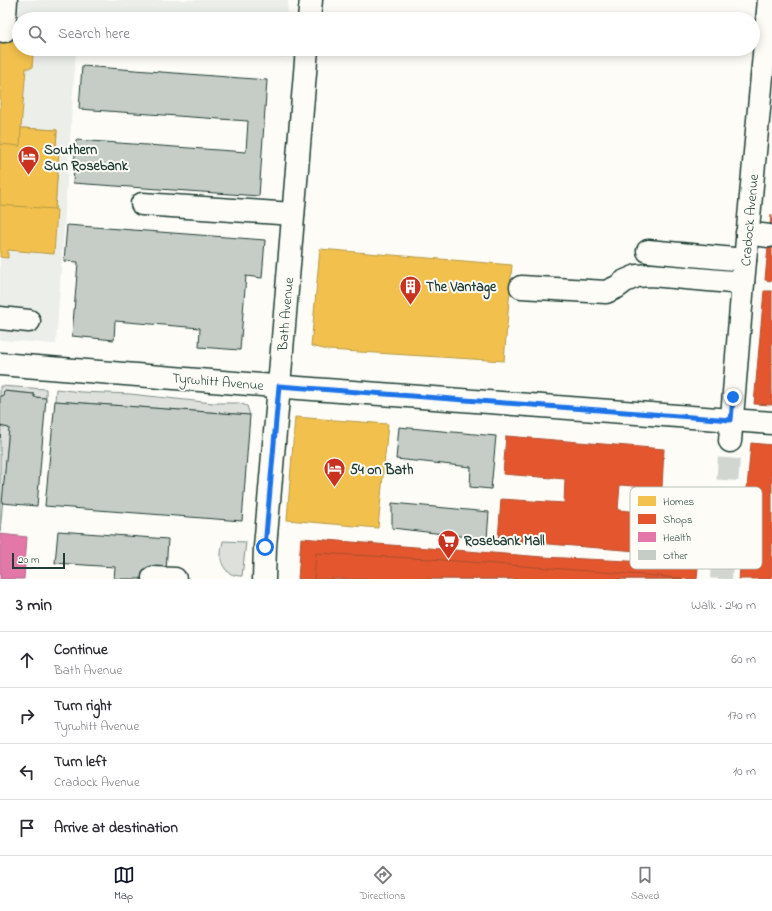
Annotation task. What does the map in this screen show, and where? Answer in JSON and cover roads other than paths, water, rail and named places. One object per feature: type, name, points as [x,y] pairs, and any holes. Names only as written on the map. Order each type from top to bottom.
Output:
[{"type":"street","points":[[4,31],[6,0]]},
{"type":"street","points":[[309,12],[310,0]]},
{"type":"street","name":"Cradock Avenue","points":[[731,430],[747,233],[769,0]]},
{"type":"street","name":"Bath Avenue","points":[[264,579],[265,547],[305,56]]},
{"type":"street","points":[[142,204],[293,214]]},
{"type":"street","points":[[747,233],[769,236]]},
{"type":"street","points":[[648,251],[745,260]]},
{"type":"street","points":[[521,287],[606,292],[636,276],[651,275],[743,283]]},
{"type":"street","points":[[0,318],[29,320]]},
{"type":"street","name":"Tyrwhitt Avenue","points":[[0,364],[279,386],[731,430],[772,423]]},
{"type":"street","points":[[153,578],[175,579]]},
{"type":"tunnel","points":[[727,487],[730,441]]},
{"type":"tunnel","points":[[721,579],[722,569]]},
{"type":"place","name":"Southern Sun Rosebank","points":[[29,176]]},
{"type":"place","name":"The Vantage","points":[[411,306]]},
{"type":"place","name":"54 on Bath","points":[[335,488]]},
{"type":"place","name":"Rosebank Mall","points":[[448,560]]}]
